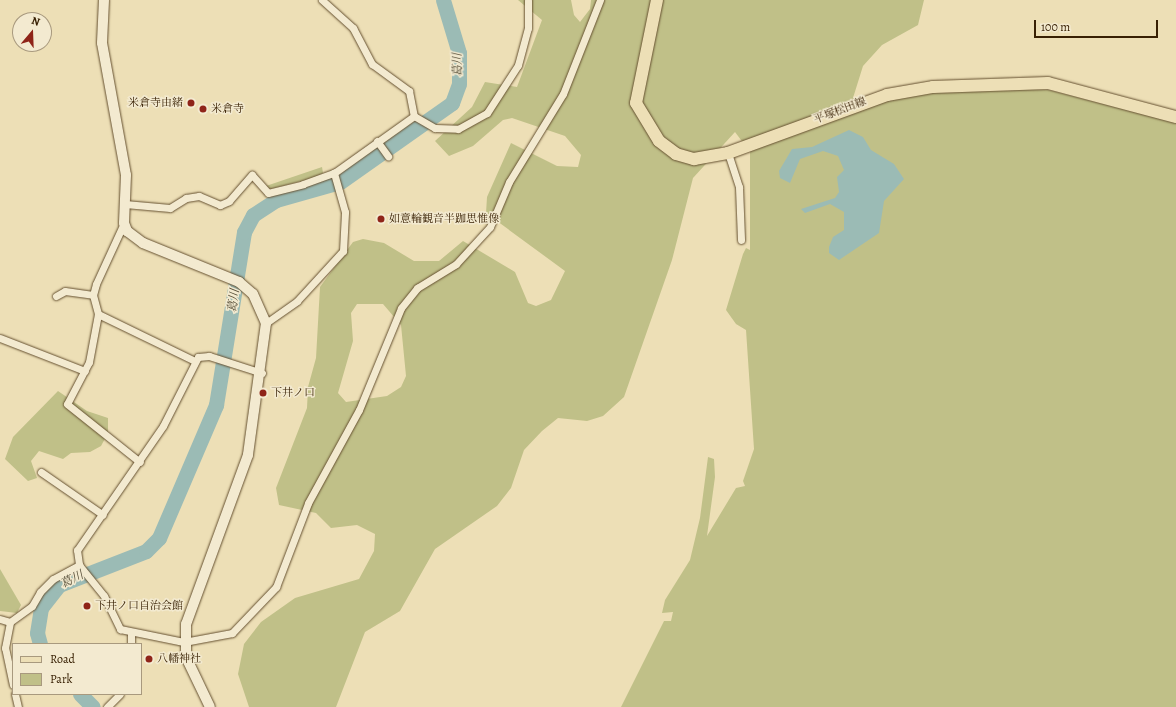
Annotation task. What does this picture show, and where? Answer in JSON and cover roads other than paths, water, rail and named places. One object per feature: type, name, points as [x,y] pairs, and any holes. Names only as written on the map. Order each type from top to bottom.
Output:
[{"type":"main road","name":"平塚松田線","points":[[657,0],[636,103],[659,141],[676,154],[694,159],[728,153],[886,95],[933,87],[1048,83],[1176,117]]},
{"type":"street","points":[[104,0],[102,43],[126,175],[124,223],[93,296],[98,314],[85,371],[67,404],[140,462]]},
{"type":"street","points":[[322,0],[353,28],[372,64],[409,91],[416,118],[432,126],[443,129],[468,126],[494,104],[509,84],[526,43],[528,0]]},
{"type":"street","points":[[262,374],[218,359],[198,357],[163,426],[140,462],[77,550],[79,565],[89,582],[104,596],[114,623],[120,629],[184,642],[240,628],[276,587],[308,504],[362,405],[401,308],[417,288],[456,264],[490,227],[509,182],[563,94],[600,0]]},
{"type":"street","points":[[125,204],[170,208],[186,198],[199,196],[220,205],[229,201],[252,175],[268,193],[334,174],[376,142],[416,118]]},
{"type":"street","points":[[376,142],[388,156]]},
{"type":"street","points":[[728,153],[738,187],[741,240]]},
{"type":"street","points":[[266,323],[297,302],[343,251],[346,212],[338,191],[334,174]]},
{"type":"street","points":[[124,223],[132,236],[143,243],[232,279],[245,287],[256,299],[266,323],[262,374],[248,455],[192,600],[184,642],[191,673],[210,707]]},
{"type":"street","points":[[56,296],[65,291],[93,296]]},
{"type":"street","points":[[98,314],[195,361]]},
{"type":"street","points":[[1,337],[85,371]]},
{"type":"street","points":[[41,472],[102,515]]},
{"type":"street","points":[[12,680],[5,648],[10,622],[32,606],[40,592],[53,579],[79,565]]},
{"type":"street","points":[[0,619],[10,622]]},
{"type":"street","points":[[131,632],[131,643]]},
{"type":"street","points":[[15,695],[18,707]]},
{"type":"street","points":[[107,707],[119,695]]},
{"type":"water","points":[[849,130],[863,137],[871,150],[894,164],[904,179],[884,201],[879,233],[839,260],[829,253],[829,247],[833,237],[844,230],[844,212],[830,204],[805,213],[801,209],[835,198],[839,192],[837,177],[844,170],[838,156],[823,151],[800,159],[790,183],[780,178],[779,171],[792,149],[812,147]]},
{"type":"waterway","name":"葛川","points":[[40,643],[37,633],[41,608],[59,585],[146,551],[159,538],[216,405],[244,232],[253,215],[276,200],[340,182],[452,103],[459,84],[459,53],[443,0]]},
{"type":"waterway","name":"葛川","points":[[81,695],[93,707]]},
{"type":"place","name":"米倉寺由緒","points":[[191,103]]},
{"type":"place","name":"米倉寺","points":[[203,109]]},
{"type":"place","name":"如意輪観音半跏思惟像","points":[[381,219]]},
{"type":"place","name":"下井ノ口","points":[[263,393]]},
{"type":"place","name":"下井ノ口自治会館","points":[[87,606]]},
{"type":"place","name":"八幡神社","points":[[149,659]]}]
